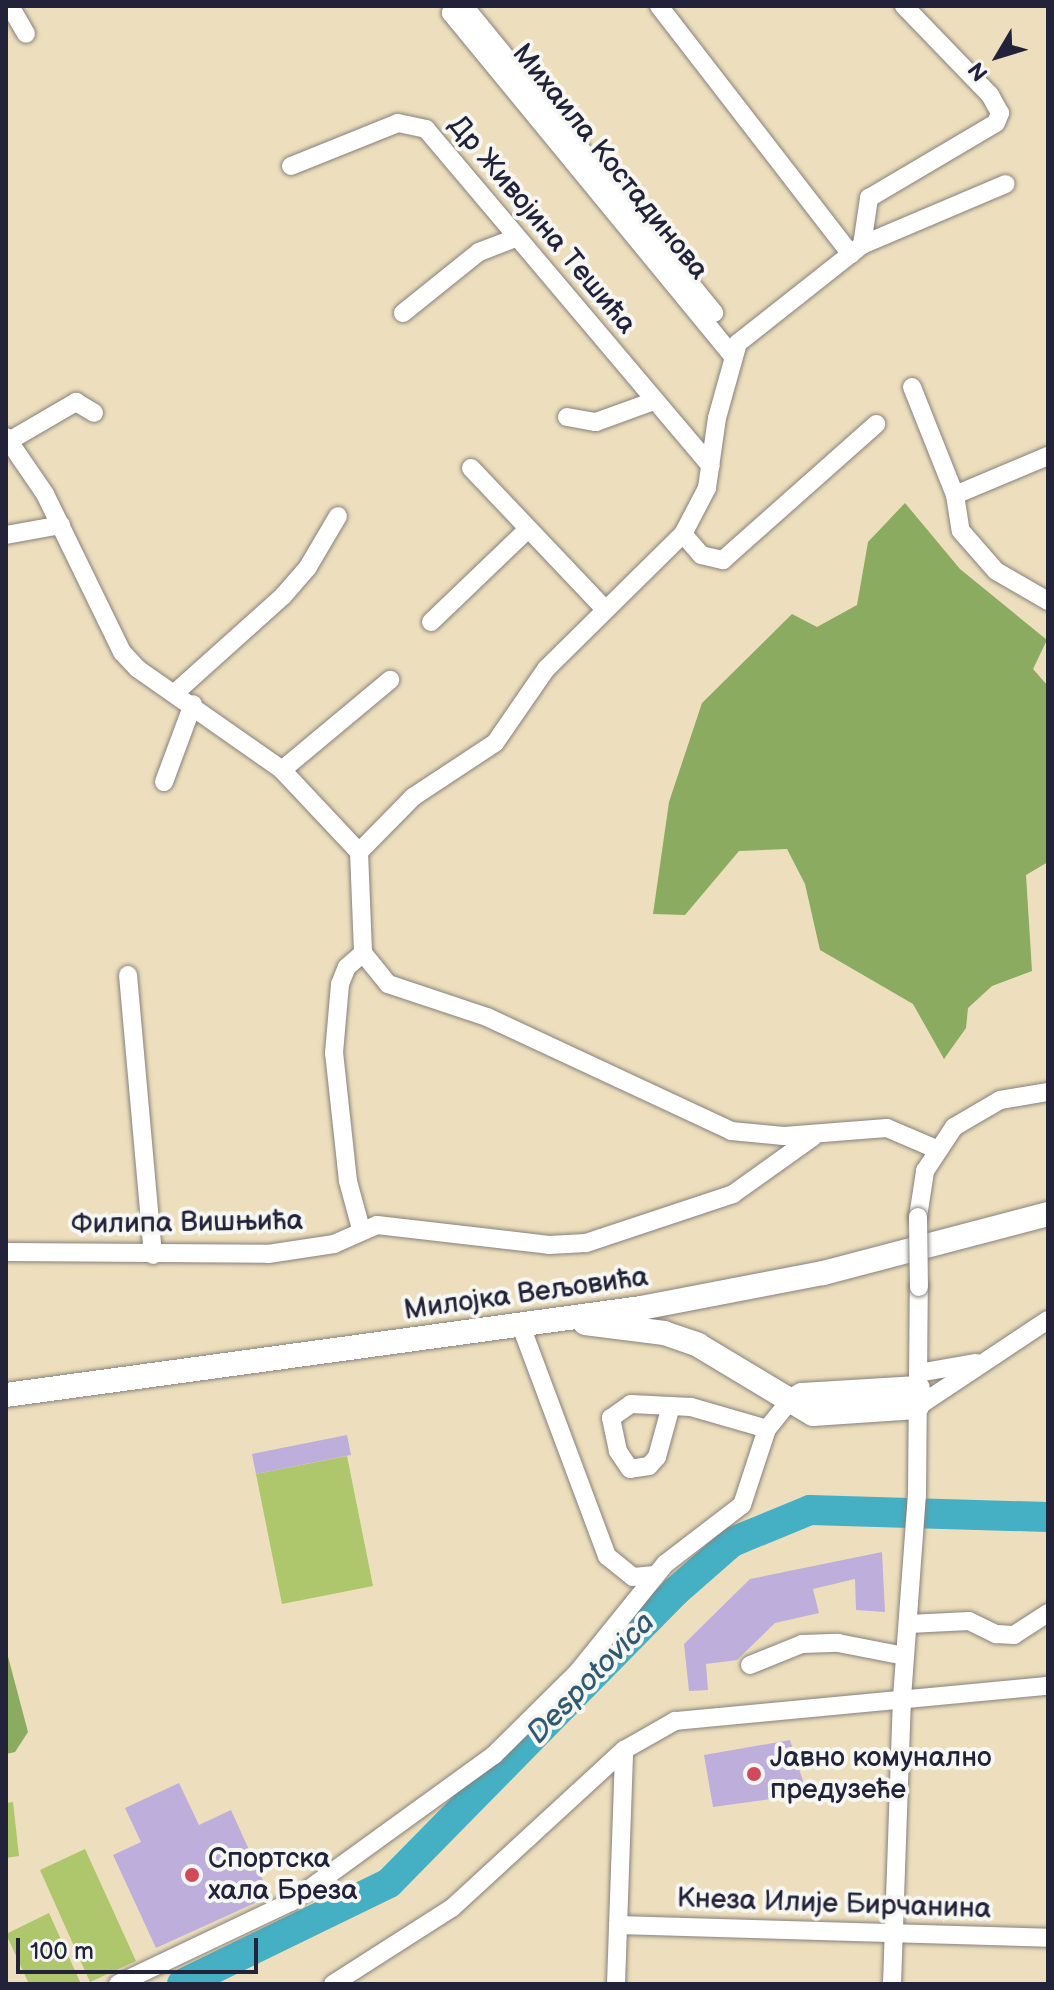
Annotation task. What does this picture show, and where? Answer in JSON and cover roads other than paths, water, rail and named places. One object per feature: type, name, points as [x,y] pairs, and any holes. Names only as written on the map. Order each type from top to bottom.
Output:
[{"type":"main road","name":"Милојка Вељовића","points":[[6,1395],[575,1320],[773,1284],[1048,1214]]},
{"type":"main road","points":[[575,1320],[681,1338],[813,1414],[918,1389]]},
{"type":"street","points":[[10,6],[26,34]]},
{"type":"street","name":"Михаила Костадинова","points":[[458,6],[451,13],[735,349]]},
{"type":"street","name":"Михаила Костадинова","points":[[464,6],[735,349]]},
{"type":"street","points":[[659,6],[856,250]]},
{"type":"street","points":[[856,250],[869,198],[996,123],[1000,113],[990,95],[904,6]]},
{"type":"street","name":"Др Живојина Тешића","points":[[291,166],[398,123],[412,122],[426,129],[711,466]]},
{"type":"street","points":[[359,852],[413,797],[495,743],[546,669],[683,534],[698,511],[711,466],[735,349],[856,250],[1006,184]]},
{"type":"street","points":[[403,313],[479,252],[516,238]]},
{"type":"street","points":[[912,387],[955,495],[961,531],[996,571],[1048,601]]},
{"type":"street","points":[[567,417],[596,422],[654,401]]},
{"type":"street","points":[[94,413],[76,402],[8,439],[61,525],[122,652],[138,669],[176,692],[282,770],[359,852],[363,953],[388,984],[487,1017],[716,1126],[752,1135],[815,1136],[887,1128],[936,1149]]},
{"type":"street","points":[[683,534],[701,555],[723,560],[876,424]]},
{"type":"street","points":[[955,495],[1048,456]]},
{"type":"street","points":[[471,468],[605,609]]},
{"type":"street","points":[[176,692],[283,596],[308,567],[338,516]]},
{"type":"street","points":[[6,535],[61,525]]},
{"type":"street","points":[[431,622],[527,530]]},
{"type":"street","points":[[282,770],[390,680]]},
{"type":"street","points":[[164,782],[193,704]]},
{"type":"street","points":[[361,1229],[348,1181],[334,1053],[340,984],[347,967],[363,953]]},
{"type":"street","points":[[128,975],[153,1255]]},
{"type":"street","points":[[892,1984],[902,1698],[917,1496],[918,1217],[921,1184],[936,1149],[954,1127],[983,1106],[1048,1092]]},
{"type":"street","name":"Филипа Вишњића","points":[[6,1252],[153,1255],[310,1249],[377,1225],[549,1245],[586,1243],[733,1194],[815,1136]]},
{"type":"street","points":[[521,1326],[607,1556],[633,1577],[655,1575]]},
{"type":"street","points":[[918,1389],[979,1363],[1045,1329]]},
{"type":"street","points":[[918,1389],[937,1398],[979,1363]]},
{"type":"street","points":[[118,1984],[291,1902],[452,1787],[534,1718],[655,1575],[686,1545],[742,1505],[767,1429],[789,1402]]},
{"type":"street","points":[[671,1406],[767,1429]]},
{"type":"street","points":[[909,1624],[969,1621],[996,1634],[1014,1635],[1048,1613]]},
{"type":"street","points":[[750,1665],[802,1644],[838,1643],[905,1656]]},
{"type":"street","points":[[333,1984],[452,1908],[624,1750],[675,1721],[1048,1686]]},
{"type":"street","points":[[616,1984],[624,1750]]},
{"type":"street","name":"Кнеза Илије Бирчанина","points":[[618,1925],[1048,1938]]},
{"type":"waterway","name":"Despotovica","points":[[182,1984],[389,1883],[676,1591],[732,1542],[810,1510],[1048,1517]]},
{"type":"place","name":"Јавно комунално предузеће","points":[[754,1774]]},
{"type":"place","name":"Спортска хала Бреза","points":[[192,1875]]}]
